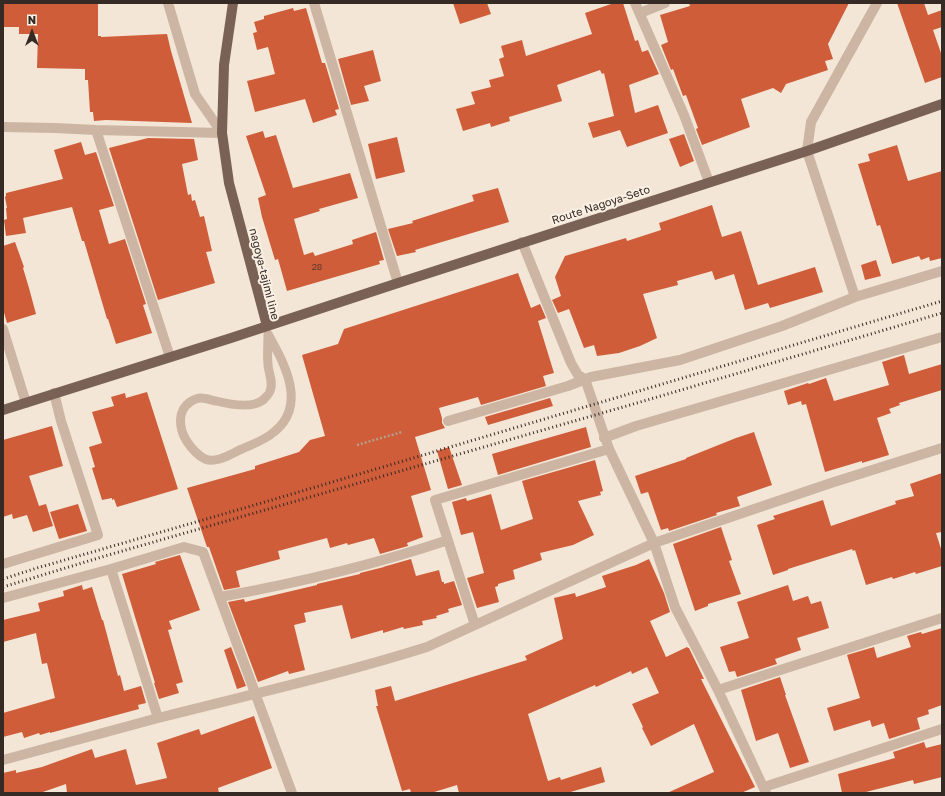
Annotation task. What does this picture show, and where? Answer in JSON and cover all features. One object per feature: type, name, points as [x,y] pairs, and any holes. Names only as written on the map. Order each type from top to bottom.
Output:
[{"type":"main road","name":"nagoya-tajimi line","points":[[3,410],[170,357],[268,330],[229,184],[222,133],[224,65],[233,3]]},
{"type":"main road","name":"Route Nagoya-Seto","points":[[268,330],[398,282],[807,151],[942,104]]},
{"type":"street","points":[[168,3],[195,94],[222,133]]},
{"type":"street","points":[[314,3],[398,282]]},
{"type":"street","points":[[636,3],[684,115],[709,182]]},
{"type":"street","points":[[640,13],[665,3]]},
{"type":"street","points":[[854,297],[807,151],[811,122],[877,3]]},
{"type":"street","points":[[3,127],[222,133]]},
{"type":"street","points":[[96,130],[170,357]]},
{"type":"street","points":[[522,242],[571,363],[578,375],[585,380],[604,438],[654,543],[676,607],[718,690],[765,790],[942,729]]},
{"type":"street","points":[[448,421],[568,386],[591,377],[680,360],[782,326],[854,297],[942,271]]},
{"type":"street","points":[[3,329],[26,403]]},
{"type":"street","points":[[604,438],[636,426],[942,337]]},
{"type":"street","points":[[3,564],[98,535],[61,421],[54,393]]},
{"type":"street","points":[[3,760],[158,718],[256,694],[427,646],[654,543],[942,448]]},
{"type":"street","points":[[475,625],[435,500],[609,449]]},
{"type":"street","points":[[220,597],[323,576],[412,552],[448,540]]},
{"type":"street","points":[[3,598],[111,569],[184,547],[203,552],[292,793]]},
{"type":"street","points":[[111,569],[158,718]]},
{"type":"street","points":[[718,690],[942,619]]},
{"type":"lane","points":[[268,330],[283,361],[290,384],[292,396],[291,408],[288,415],[275,432],[264,439],[217,460],[206,459],[196,453],[182,433],[181,412],[184,406],[191,401],[200,398],[222,403],[246,405],[255,404],[262,400],[270,391],[271,378],[268,365],[268,330]]},
{"type":"path","points":[[357,445],[402,432]]},
{"type":"building","points":[[3,3],[98,3],[98,36],[167,34],[192,123],[106,120],[94,121],[93,112],[90,112],[88,80],[85,80],[85,69],[37,68],[38,34],[19,34],[19,27],[3,27]]},
{"type":"building","points":[[453,3],[487,3],[491,14],[460,24]]},
{"type":"building","points":[[614,3],[623,3],[635,41],[638,40],[642,52],[648,50],[659,74],[629,85],[635,113],[658,105],[668,133],[627,147],[620,130],[593,138],[588,123],[614,116],[604,73],[602,74],[600,70],[557,85],[562,101],[509,117],[510,121],[491,127],[490,123],[463,131],[456,109],[475,104],[471,92],[491,87],[489,80],[504,76],[499,59],[504,57],[501,46],[522,40],[526,56],[592,34],[585,13]]},
{"type":"building","points":[[689,3],[849,3],[828,44],[833,59],[825,61],[828,70],[786,84],[781,93],[773,88],[741,99],[750,127],[702,145],[696,129],[698,128],[686,95],[683,96],[673,69],[671,70],[661,45],[668,42],[660,15],[690,6]]},
{"type":"building","points":[[897,3],[924,3],[928,15],[942,10],[942,27],[933,30],[942,56],[942,77],[925,83]]},
{"type":"building","points":[[293,8],[294,11],[306,8],[322,63],[325,63],[339,109],[335,110],[337,115],[313,123],[305,99],[255,112],[247,81],[275,74],[268,47],[257,50],[253,33],[257,32],[254,22],[264,19],[264,16]]},
{"type":"building","points":[[373,50],[381,81],[364,86],[369,101],[351,105],[338,59]]},
{"type":"building","points":[[263,131],[265,138],[276,135],[293,188],[350,173],[358,198],[319,209],[320,211],[294,219],[304,255],[313,252],[315,256],[353,244],[352,240],[376,232],[384,260],[379,261],[380,264],[287,291],[278,259],[275,260],[262,217],[258,198],[266,195],[246,136]]},
{"type":"building","points":[[684,134],[694,161],[680,167],[669,139]]},
{"type":"building","points":[[397,137],[405,172],[376,179],[368,144]]},
{"type":"building","points":[[148,138],[194,139],[198,160],[182,164],[188,195],[191,194],[192,201],[195,200],[200,217],[204,216],[212,251],[206,252],[215,283],[158,300],[109,148]]},
{"type":"building","points":[[81,142],[85,155],[96,152],[114,206],[99,210],[109,244],[125,239],[146,304],[143,305],[152,333],[116,344],[72,207],[23,218],[26,233],[6,236],[4,220],[7,219],[6,193],[63,179],[54,150]]},
{"type":"building","points":[[897,145],[908,181],[942,171],[942,258],[930,261],[929,257],[921,260],[919,256],[892,264],[880,225],[877,226],[858,164],[870,161],[868,154]]},
{"type":"building","points":[[498,188],[509,222],[415,250],[416,252],[397,256],[388,229],[413,223],[412,221],[474,201],[472,195]]},
{"type":"building","points":[[712,205],[722,237],[741,231],[758,285],[815,267],[823,292],[770,308],[768,303],[745,310],[734,274],[715,280],[712,271],[677,281],[678,285],[643,294],[657,338],[619,353],[597,356],[594,345],[584,348],[569,309],[558,313],[552,300],[561,296],[555,277],[565,256],[626,238],[627,241],[661,230],[659,223]]},
{"type":"building","points":[[15,242],[24,267],[23,268],[36,314],[7,323],[3,309],[3,246]]},
{"type":"building","points":[[876,260],[881,276],[865,280],[861,265]]},
{"type":"building","points":[[518,273],[531,308],[540,304],[546,318],[538,321],[554,373],[543,376],[546,386],[481,405],[478,397],[439,408],[442,423],[445,428],[415,437],[431,490],[411,496],[423,537],[407,543],[408,546],[380,554],[374,538],[330,548],[327,538],[278,551],[280,559],[236,571],[240,587],[224,590],[209,547],[207,547],[187,488],[255,469],[255,466],[299,452],[310,440],[325,436],[302,355],[338,344],[344,329]]},
{"type":"building","points":[[904,355],[909,374],[942,364],[942,390],[899,403],[900,405],[889,409],[891,413],[877,418],[889,455],[825,472],[806,404],[802,405],[801,401],[788,405],[784,391],[826,378],[834,401],[889,385],[882,362]]},
{"type":"building","points":[[147,392],[178,489],[117,507],[114,499],[112,500],[112,498],[102,500],[92,468],[95,467],[89,447],[102,443],[92,412],[114,406],[111,397],[125,393],[126,398]]},
{"type":"building","points":[[550,398],[553,406],[488,425],[485,417]]},
{"type":"building","points":[[52,426],[63,466],[29,476],[39,506],[46,504],[53,526],[33,532],[27,515],[13,519],[12,514],[3,517],[3,440]]},
{"type":"building","points":[[586,427],[591,447],[498,475],[492,454]]},
{"type":"building","points":[[754,432],[772,485],[737,497],[740,506],[716,513],[717,515],[669,531],[668,528],[661,530],[648,492],[641,494],[635,476],[686,459]]},
{"type":"building","points":[[449,447],[462,485],[448,489],[437,451]]},
{"type":"building","points":[[595,460],[603,491],[600,492],[601,495],[578,501],[594,535],[573,545],[540,553],[542,560],[513,570],[515,579],[498,584],[498,586],[495,587],[499,602],[477,608],[467,578],[484,573],[473,532],[461,535],[452,502],[466,498],[467,501],[491,494],[501,530],[533,519],[522,481]]},
{"type":"building","points":[[942,473],[942,532],[936,533],[942,552],[942,566],[916,574],[915,572],[893,579],[892,577],[866,585],[855,550],[853,551],[852,549],[773,575],[757,525],[775,519],[773,516],[823,500],[831,526],[896,504],[895,501],[914,496],[910,484]]},
{"type":"building","points":[[78,504],[87,531],[59,539],[50,512]]},
{"type":"building","points":[[721,527],[732,560],[729,561],[741,594],[708,604],[708,606],[695,611],[673,544]]},
{"type":"building","points":[[180,555],[200,610],[169,621],[172,629],[168,630],[183,682],[176,684],[179,693],[159,699],[122,574]]},
{"type":"building","points":[[411,559],[416,576],[439,570],[442,582],[444,582],[444,584],[454,581],[462,605],[448,609],[449,612],[436,616],[437,618],[422,621],[423,625],[404,629],[403,627],[383,633],[383,630],[351,639],[342,605],[304,613],[306,622],[294,625],[305,670],[289,674],[288,671],[258,682],[228,602],[244,599],[245,602],[360,574]]},
{"type":"building","points":[[649,559],[664,593],[670,612],[650,621],[666,657],[687,647],[689,648],[704,679],[701,679],[755,787],[741,793],[667,793],[714,772],[694,724],[651,746],[632,704],[659,693],[647,667],[632,674],[631,671],[596,687],[595,685],[528,714],[548,781],[560,777],[561,780],[601,767],[605,782],[567,793],[459,793],[457,785],[431,793],[411,793],[410,789],[402,791],[376,706],[378,706],[375,690],[391,686],[395,701],[527,660],[525,656],[563,639],[554,598],[575,593],[576,597],[606,587],[602,576],[636,565]]},
{"type":"building","points":[[82,585],[83,590],[92,587],[103,620],[118,676],[120,675],[124,691],[141,686],[146,703],[138,705],[139,709],[50,733],[40,735],[39,733],[24,738],[22,732],[3,737],[3,713],[55,698],[47,663],[42,664],[36,633],[3,642],[3,620],[40,611],[38,603],[64,596],[63,591]]},
{"type":"building","points":[[788,585],[793,601],[808,596],[811,604],[821,601],[829,628],[797,638],[801,650],[775,659],[777,664],[737,677],[735,671],[729,672],[720,647],[749,638],[737,602]]},
{"type":"building","points":[[942,628],[942,705],[928,710],[929,714],[917,718],[920,729],[889,739],[884,723],[872,727],[870,720],[834,731],[827,708],[860,698],[847,655],[874,647],[877,658],[911,647],[907,636],[921,632],[922,634]]},
{"type":"building","points":[[231,647],[246,686],[237,689],[224,650]]},
{"type":"building","points":[[780,677],[809,762],[790,768],[778,733],[756,741],[741,690]]},
{"type":"building","points":[[254,716],[272,768],[218,788],[219,793],[67,793],[66,784],[40,793],[3,793],[3,773],[16,770],[16,773],[42,767],[92,749],[95,758],[126,749],[136,785],[167,778],[157,743],[199,729],[201,735]]},
{"type":"building","points":[[924,742],[926,748],[942,744],[942,777],[914,784],[913,780],[862,793],[842,793],[838,774],[895,758],[893,752]]},
{"type":"railway","points":[[3,579],[942,301]]},
{"type":"railway","points":[[3,587],[942,313]]}]
